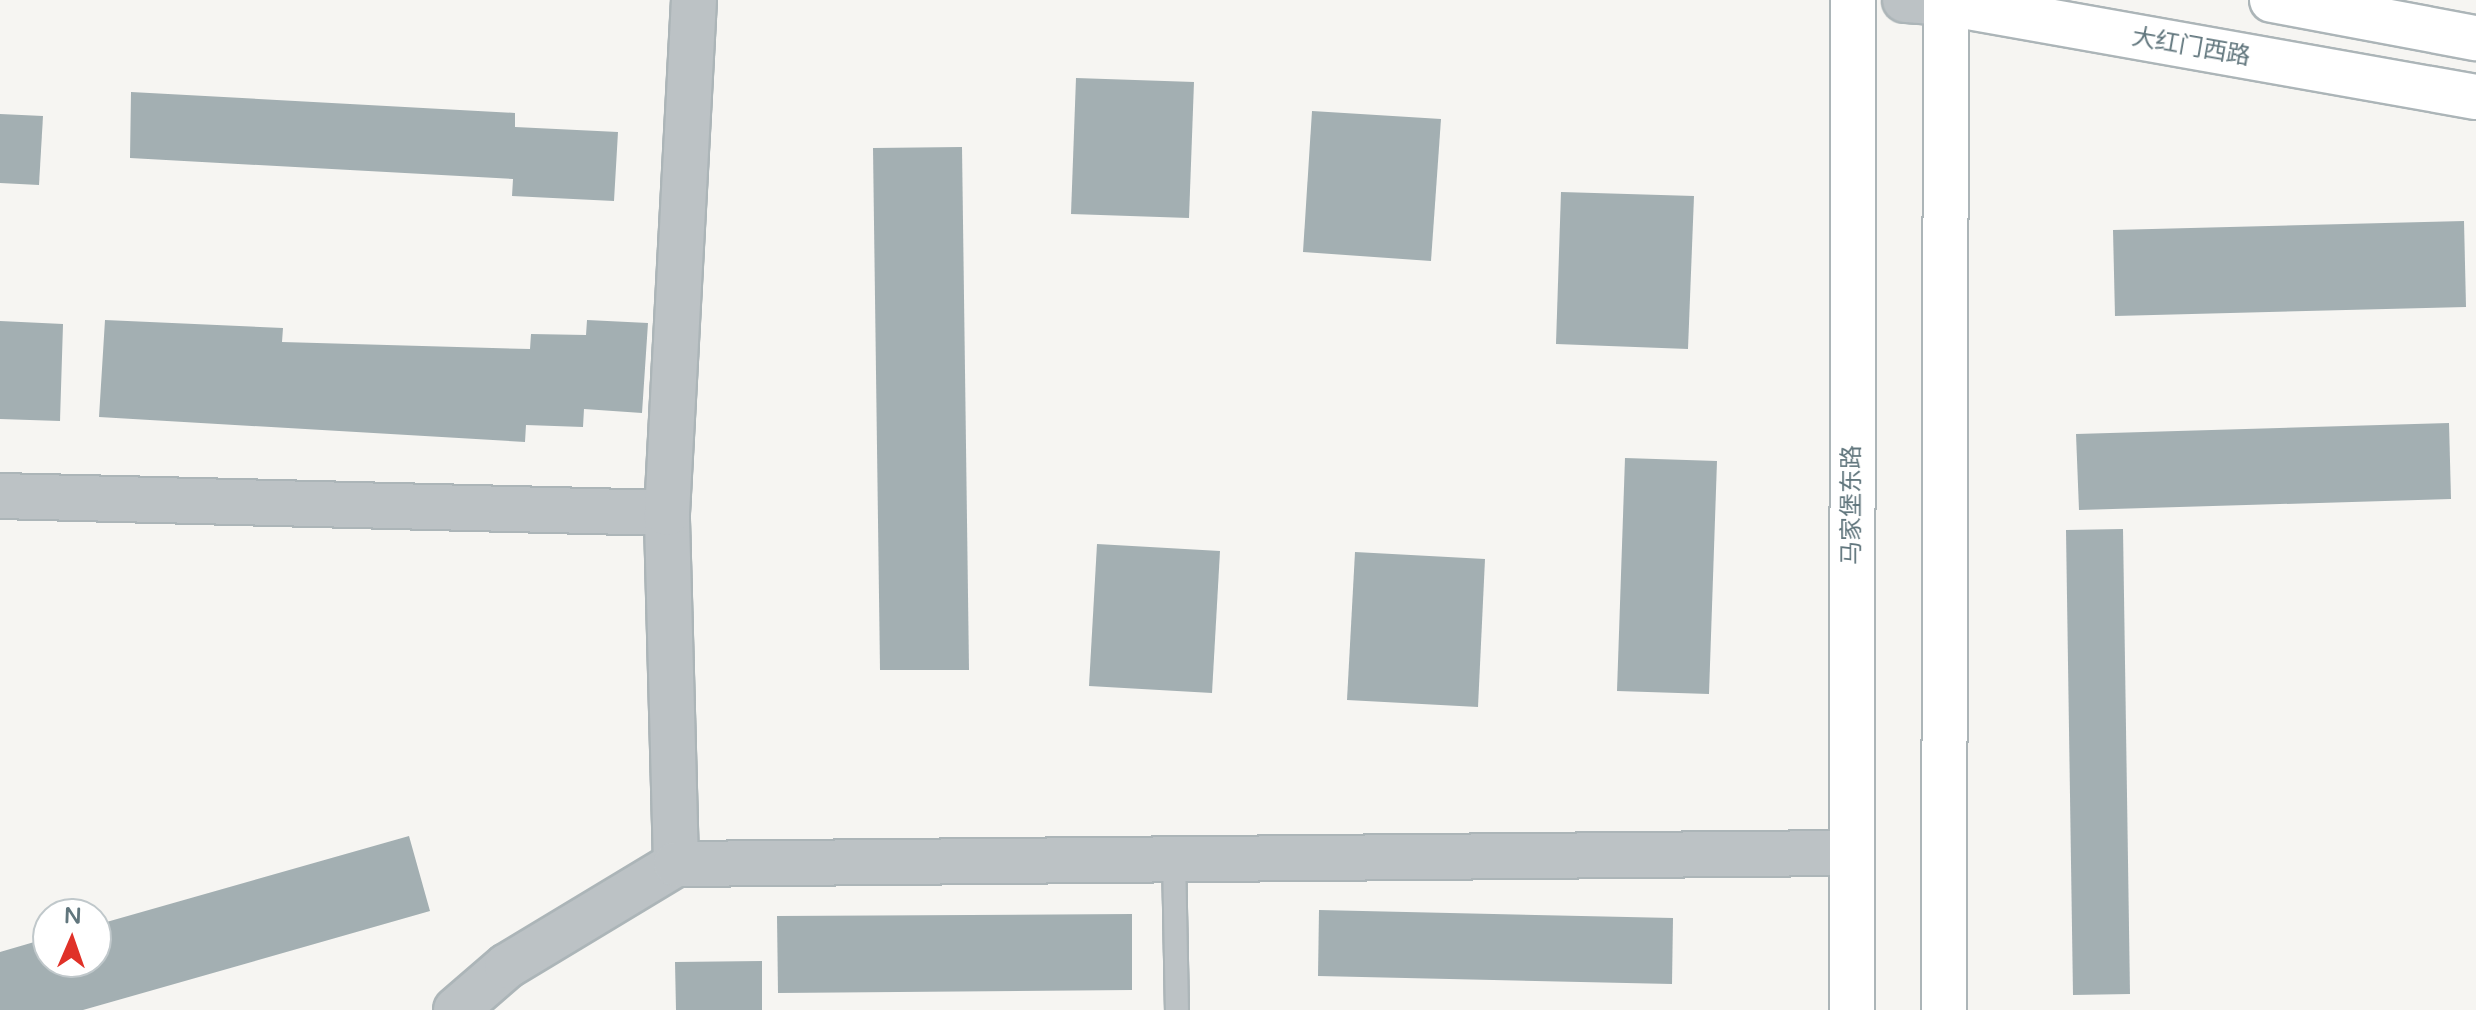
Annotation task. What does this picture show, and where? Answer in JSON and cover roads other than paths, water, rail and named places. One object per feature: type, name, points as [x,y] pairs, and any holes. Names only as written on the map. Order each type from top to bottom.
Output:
[{"type":"main road","name":"马家堡东路","points":[[1852,1010],[1853,0]]},
{"type":"main road","points":[[2272,0],[2476,38]]},
{"type":"main road","points":[[1932,1],[1944,1010]]},
{"type":"main road","name":"大红门西路","points":[[1932,1],[2476,97]]},
{"type":"street","points":[[676,864],[667,513],[694,0]]},
{"type":"street","points":[[0,496],[667,513]]},
{"type":"street","points":[[456,1010],[507,966],[676,864],[1174,856],[1851,853]]},
{"type":"lane","points":[[1174,856],[1177,1010]]}]
